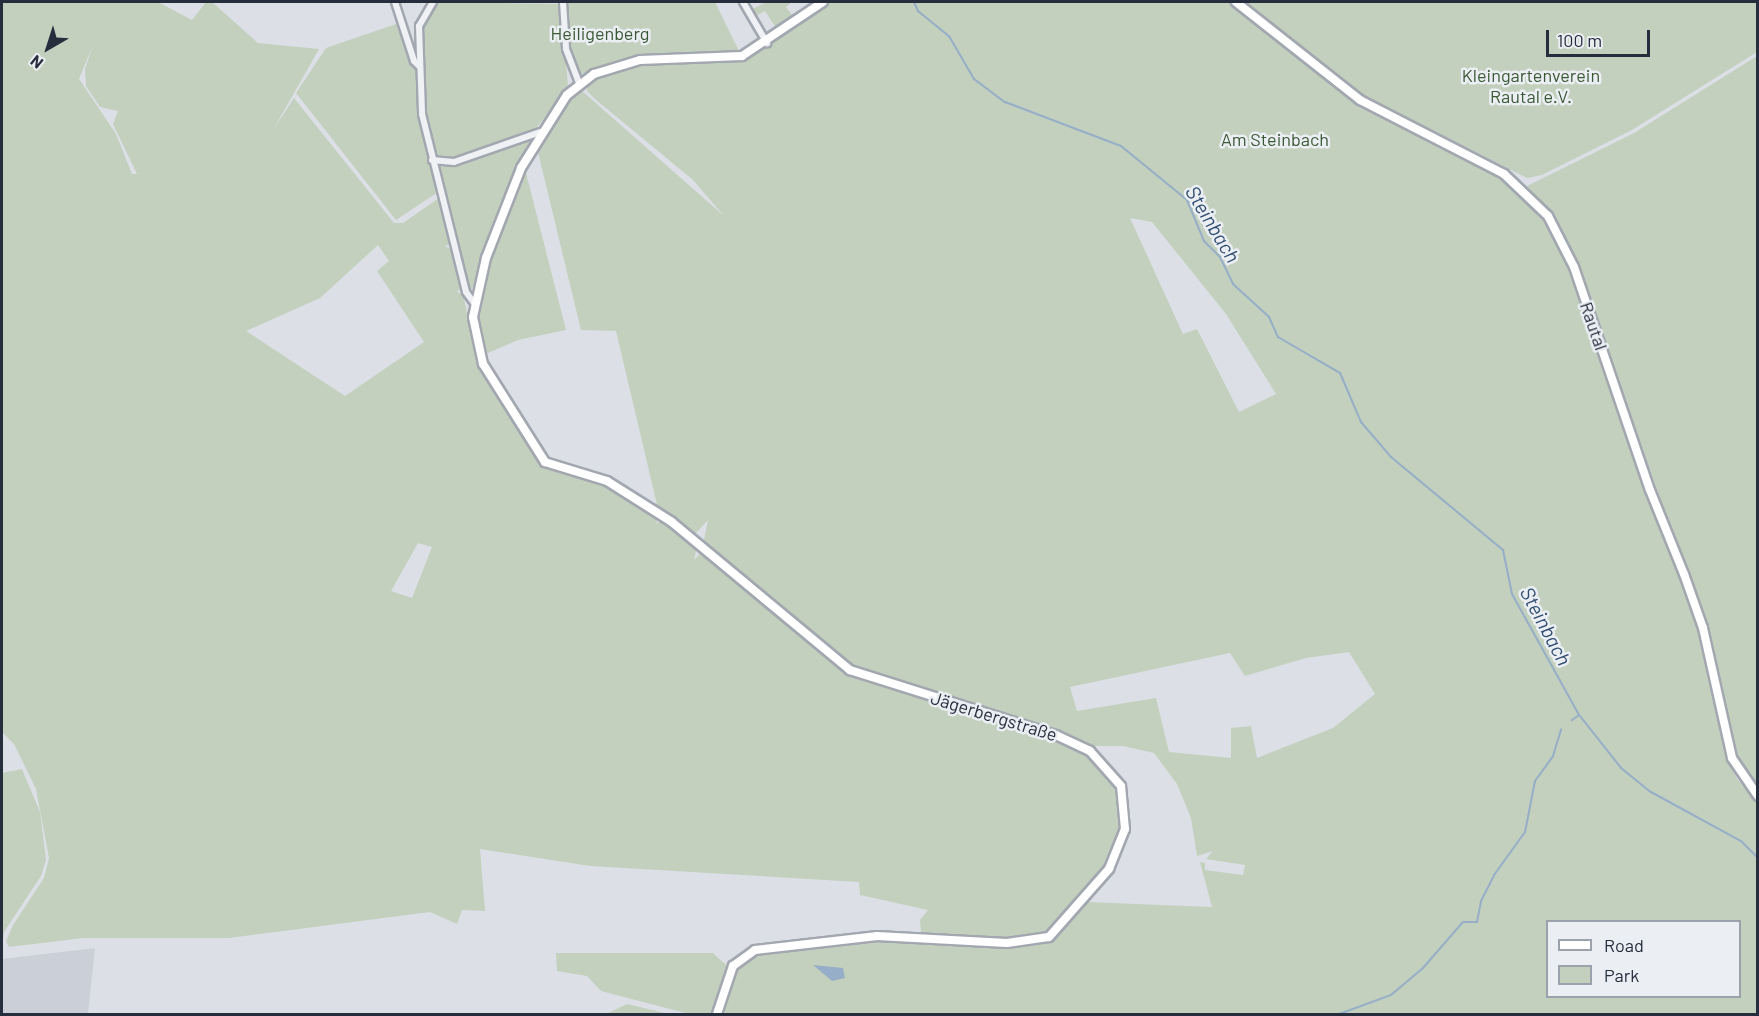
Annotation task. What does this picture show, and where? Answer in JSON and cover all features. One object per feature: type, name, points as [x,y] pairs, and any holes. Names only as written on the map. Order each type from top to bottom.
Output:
[{"type":"street","points":[[395,2],[414,62],[419,66]]},
{"type":"street","name":"Jägerbergstraße","points":[[433,2],[419,26],[422,114],[466,292],[474,303]]},
{"type":"street","points":[[563,2],[566,49],[579,83],[610,67],[640,60],[730,59],[767,43],[823,2]]},
{"type":"street","points":[[743,2],[767,43]]},
{"type":"street","name":"Rautal","points":[[1236,2],[1360,100],[1504,174],[1548,216],[1574,267],[1650,490],[1684,574],[1702,628],[1732,758],[1758,796]]},
{"type":"street","name":"Jägerbergstraße","points":[[579,83],[540,132],[501,215],[474,303],[475,333],[487,375],[545,462],[607,481],[672,522],[850,670],[1066,739],[1103,762],[1125,797],[1120,848],[1109,869],[1049,937],[1007,943],[877,936],[755,950],[733,966],[717,1014]]},
{"type":"street","points":[[432,160],[454,162],[540,132]]},
{"type":"shaded area","points":[[95,948],[88,1014],[2,1014],[2,959]]},
{"type":"green space","points":[[2,2],[158,2],[192,20],[206,2],[212,2],[258,43],[319,49],[273,130],[294,98],[394,223],[403,223],[439,198],[450,244],[445,246],[452,250],[461,288],[457,292],[463,294],[476,358],[495,395],[543,464],[606,484],[656,516],[657,524],[662,519],[697,546],[694,560],[702,552],[835,664],[859,679],[1022,727],[1087,755],[1118,787],[1122,828],[1105,867],[1048,934],[1027,940],[921,933],[920,920],[928,910],[860,895],[859,882],[590,866],[480,849],[485,911],[462,910],[457,924],[430,912],[229,938],[83,938],[9,947],[6,941],[13,925],[44,878],[49,858],[36,789],[14,744],[2,732]],"holes":[[[93,45],[85,69],[86,86],[100,107],[118,111],[113,124],[137,174],[132,174],[116,134],[79,79]],[[378,245],[389,261],[377,271],[424,342],[345,396],[246,331],[320,298]],[[418,543],[432,547],[412,598],[391,591]]]},
{"type":"green space","points":[[436,2],[562,4],[568,88],[533,132],[451,160],[435,155],[425,112],[422,28]]},
{"type":"green space","name":"Heiligenberg","points":[[565,2],[715,2],[740,53],[640,57],[580,74],[574,71],[569,50]]},
{"type":"green space","points":[[767,2],[792,2],[786,7],[795,19],[778,31],[765,11],[756,16],[752,9]]},
{"type":"green space","name":"Am Steinbach","points":[[829,2],[1228,2],[1373,114],[1505,180],[1546,218],[1570,264],[1699,628],[1728,760],[1737,779],[1757,802],[1757,1014],[720,1014],[734,973],[753,954],[878,940],[1034,946],[1063,929],[1086,902],[1212,907],[1200,862],[1205,863],[1205,870],[1243,875],[1245,865],[1206,859],[1213,851],[1197,856],[1191,818],[1177,784],[1154,753],[1123,746],[1088,746],[1025,721],[863,671],[847,663],[708,547],[704,540],[708,520],[694,535],[658,509],[616,331],[581,330],[536,144],[565,102],[581,90],[724,216],[693,180],[587,91],[587,82],[641,63],[741,61]],"holes":[[[1130,218],[1152,222],[1226,314],[1276,394],[1239,412],[1197,329],[1183,334]],[[1349,652],[1375,694],[1333,728],[1257,758],[1251,726],[1231,728],[1231,758],[1169,752],[1156,698],[1077,711],[1070,687],[1230,653],[1245,676],[1306,658]]]},
{"type":"green space","name":"Kleingartenverein Rautal e.V.","points":[[1242,2],[1757,2],[1757,52],[1632,130],[1542,175],[1527,178],[1363,95]]},
{"type":"green space","points":[[396,24],[415,67],[419,112],[438,192],[396,220],[296,93],[326,48]]},
{"type":"green space","points":[[1757,56],[1757,790],[1737,756],[1687,572],[1578,272],[1556,223],[1527,186],[1634,133]]},
{"type":"green space","points":[[532,137],[498,213],[472,289],[468,287],[440,166]]},
{"type":"green space","points":[[525,169],[566,330],[518,340],[483,355],[477,319],[489,258]]},
{"type":"green space","points":[[22,769],[40,812],[46,860],[41,876],[4,932],[2,951],[2,773]]},
{"type":"green space","points":[[556,953],[713,953],[727,966],[713,1014],[689,1014],[601,991],[587,976],[557,971]]},
{"type":"green space","points":[[627,1004],[669,1014],[606,1014]]},
{"type":"water","points":[[813,965],[843,968],[845,978],[832,981]]},
{"type":"waterway","name":"Steinbach","points":[[914,2],[918,11],[949,36],[974,79],[1005,102],[1121,146],[1187,200],[1204,241],[1220,257],[1233,284],[1269,317],[1278,337],[1340,373],[1361,422],[1391,457],[1503,550],[1512,594],[1579,715],[1572,720]]},
{"type":"waterway","name":"Steinbach","points":[[1580,716],[1621,768],[1651,792],[1741,841],[1758,858]]},
{"type":"waterway","name":"Steinbach","points":[[1339,1014],[1391,995],[1423,968],[1463,922],[1477,922],[1481,901],[1494,875],[1525,832],[1535,781],[1553,756],[1561,729]]}]
